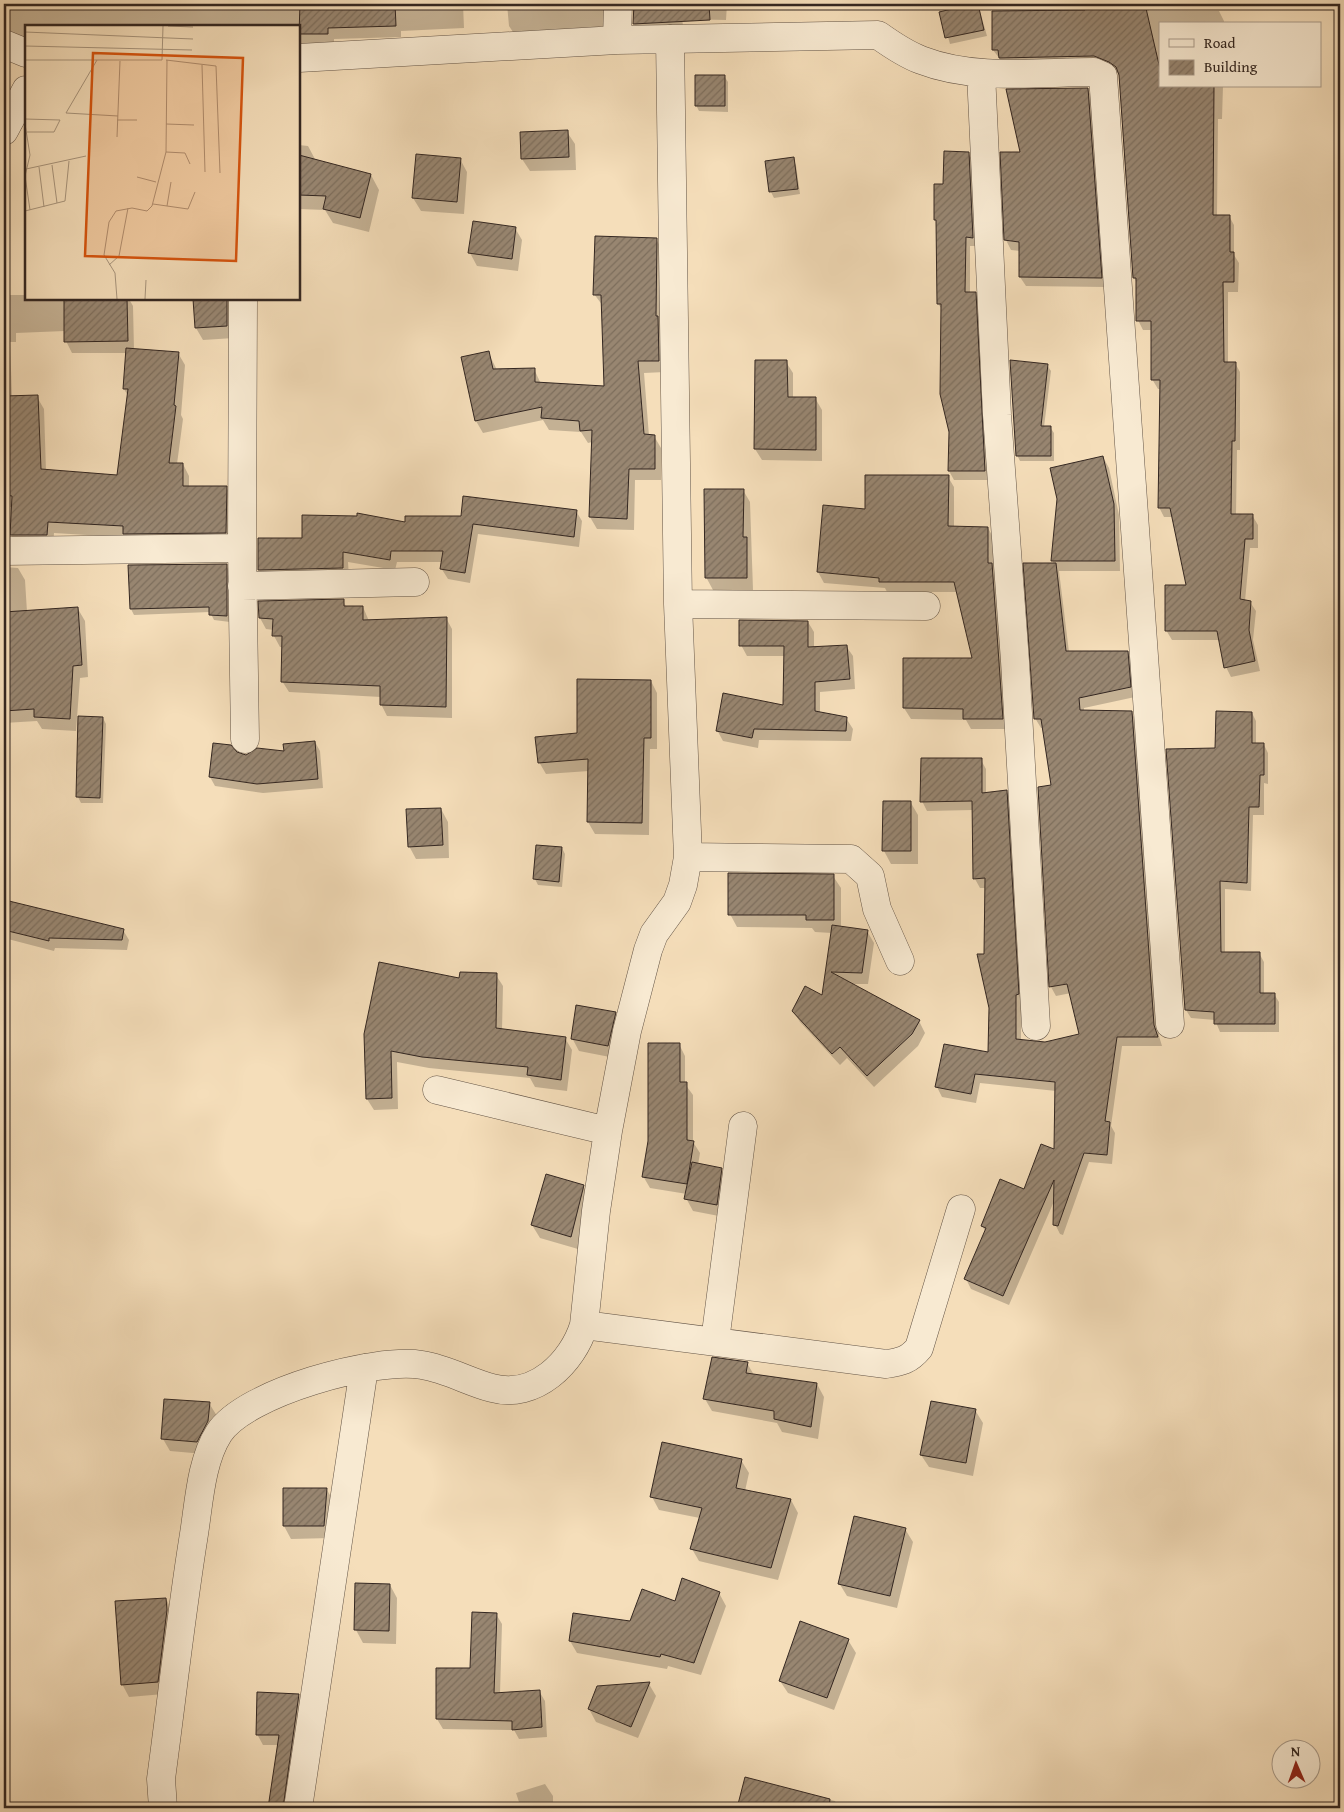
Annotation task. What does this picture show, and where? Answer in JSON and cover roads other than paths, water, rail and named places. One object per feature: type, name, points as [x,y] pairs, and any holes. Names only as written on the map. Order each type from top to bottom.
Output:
[{"type":"street","points":[[617,40],[618,4]]},
{"type":"street","points":[[300,58],[617,40],[878,35],[902,51],[946,68],[981,73],[1094,72],[1103,76],[1170,1024]]},
{"type":"street","points":[[163,1808],[161,1779],[184,1596],[209,1456],[220,1432],[237,1416],[258,1401],[292,1387],[364,1368],[397,1364],[422,1365],[494,1389],[532,1386],[548,1378],[571,1354],[580,1340],[584,1325],[596,1211],[608,1131],[628,1031],[648,950],[654,934],[677,902],[683,885],[688,857],[678,604],[670,39]]},
{"type":"street","points":[[4,44],[25,53]]},
{"type":"street","points":[[981,73],[998,415],[1015,661],[1036,1026]]},
{"type":"street","points":[[4,131],[25,92]]},
{"type":"street","points":[[243,300],[242,586],[245,739]]},
{"type":"street","points":[[4,551],[242,548]]},
{"type":"street","points":[[242,586],[415,582]]},
{"type":"street","points":[[678,604],[926,606]]},
{"type":"street","points":[[688,857],[851,859],[870,876],[877,909],[900,961]]},
{"type":"street","points":[[437,1090],[608,1131]]},
{"type":"street","points":[[715,1341],[743,1126]]},
{"type":"street","points":[[584,1325],[886,1364],[899,1363],[910,1358],[919,1348],[961,1209]]},
{"type":"street","points":[[298,1808],[364,1368]]}]
